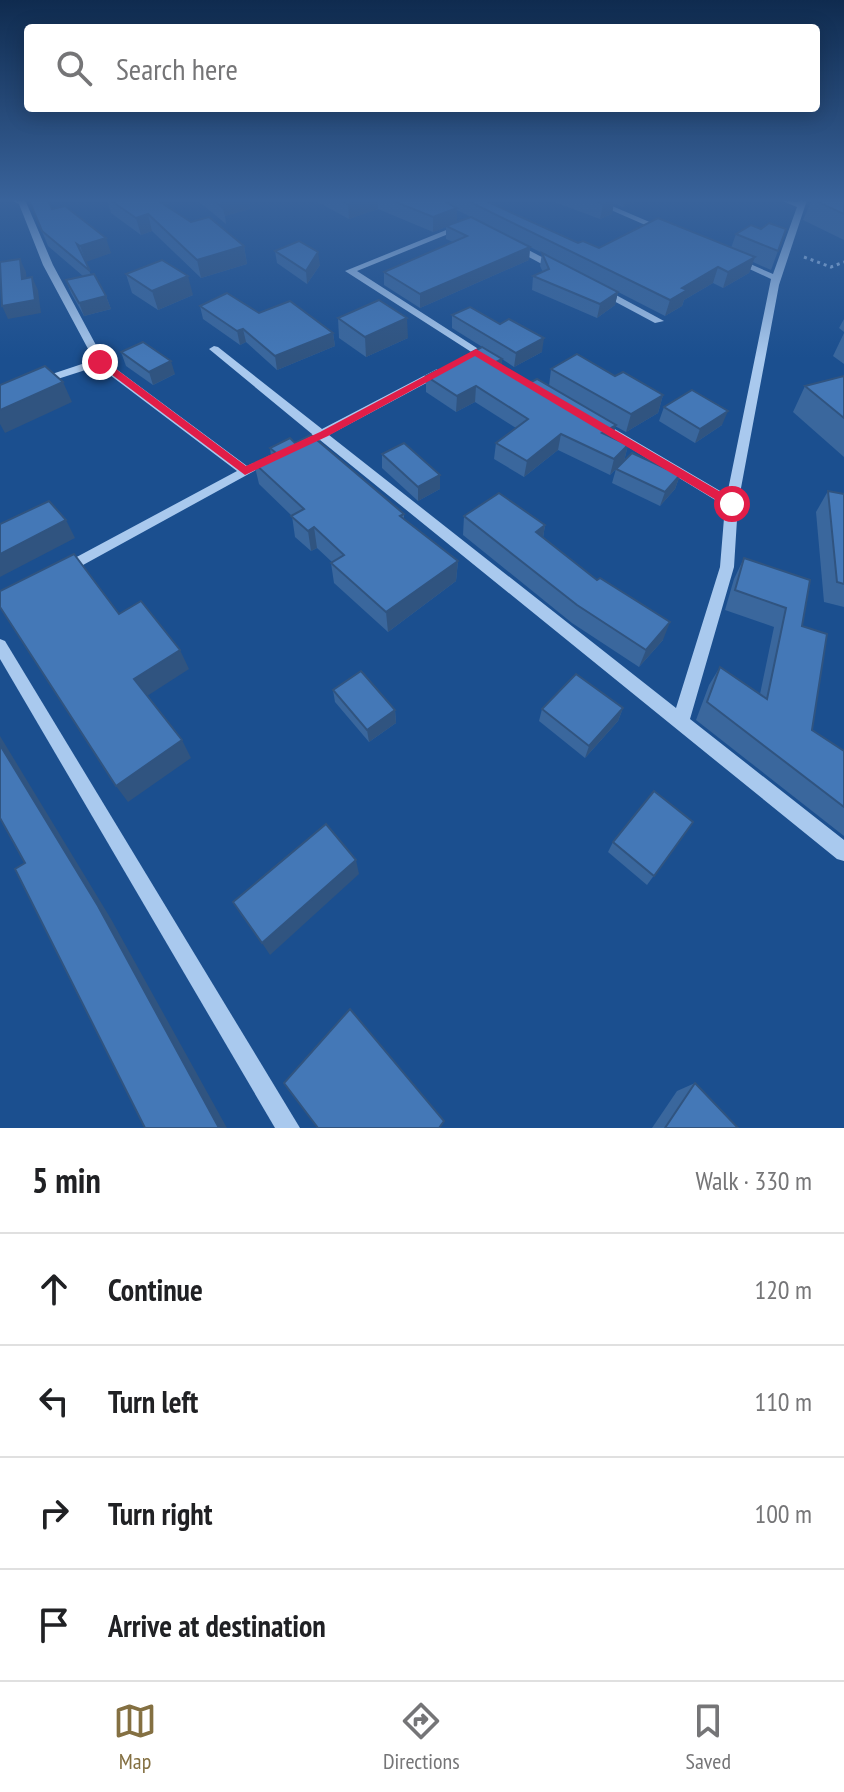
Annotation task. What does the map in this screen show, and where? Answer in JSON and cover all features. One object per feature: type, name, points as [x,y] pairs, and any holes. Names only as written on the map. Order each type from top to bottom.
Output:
[{"type":"street","points":[[42,253],[100,362],[245,471]]},
{"type":"street","points":[[396,253],[350,271],[489,360]]},
{"type":"street","points":[[528,253],[565,272]]},
{"type":"street","points":[[681,720],[727,567],[732,504],[776,278],[785,253]]},
{"type":"street","points":[[720,254],[776,278]]},
{"type":"street","points":[[592,286],[659,321]]},
{"type":"street","points":[[214,349],[844,852]]},
{"type":"street","points":[[462,359],[476,352]]},
{"type":"street","points":[[29,385],[100,362]]},
{"type":"street","points":[[54,576],[245,471],[324,434],[448,367]]},
{"type":"street","points":[[584,416],[732,504]]},
{"type":"street","points":[[0,645],[288,1128]]},
{"type":"path","points":[[804,257],[831,267],[844,262]]},
{"type":"building","points":[[68,253],[81,253],[90,271]]},
{"type":"building","points":[[189,253],[222,253],[197,260]]},
{"type":"building","points":[[278,253],[318,253],[306,271]]},
{"type":"building","points":[[429,253],[517,253],[420,294],[384,272]]},
{"type":"building","points":[[542,253],[618,292],[600,304],[533,276],[549,269]]},
{"type":"building","points":[[573,253],[744,253],[755,257],[728,272],[718,267],[682,288],[687,290],[670,300]]},
{"type":"building","points":[[20,259],[22,279],[32,277],[35,300],[2,306],[0,262]]},
{"type":"building","points":[[162,260],[188,276],[152,291],[126,274]]},
{"type":"building","points":[[94,274],[106,296],[79,303],[66,280]]},
{"type":"building","points":[[227,293],[259,313],[290,301],[333,333],[275,356],[243,329],[237,331],[200,306]]},
{"type":"building","points":[[379,300],[407,318],[365,337],[338,318]]},
{"type":"building","points":[[470,307],[500,324],[509,319],[544,338],[516,353],[452,315]]},
{"type":"building","points":[[143,342],[171,361],[149,372],[121,352]]},
{"type":"building","points":[[482,347],[502,359],[494,363],[529,383],[537,379],[616,425],[602,433],[628,445],[614,459],[561,434],[527,461],[496,443],[528,419],[476,386],[457,396],[426,376]]},
{"type":"building","points":[[577,354],[615,376],[623,372],[663,395],[631,414],[551,369]]},
{"type":"building","points":[[45,366],[63,382],[0,410],[0,385]]},
{"type":"building","points":[[844,376],[844,418],[805,386]]},
{"type":"building","points":[[692,390],[728,411],[700,429],[664,407]]},
{"type":"building","points":[[311,435],[404,514],[400,516],[458,561],[386,612],[331,563],[344,555],[314,527],[308,531],[291,516],[304,509],[254,463],[276,453],[270,448],[290,438],[295,443]]},
{"type":"building","points":[[404,443],[440,475],[418,487],[382,454]]},
{"type":"building","points":[[632,453],[680,475],[665,492],[616,469]]},
{"type":"building","points":[[828,491],[844,494],[844,584],[837,582]]},
{"type":"building","points":[[499,493],[545,525],[536,532],[597,580],[600,578],[670,622],[646,650],[577,605],[464,516]]},
{"type":"building","points":[[49,501],[66,520],[0,554],[0,524]]},
{"type":"building","points":[[74,554],[119,614],[141,601],[180,650],[134,679],[182,740],[116,786],[0,607],[0,591]]},
{"type":"building","points":[[744,558],[810,580],[802,626],[827,634],[812,730],[844,751],[844,807],[707,702],[720,667],[767,699],[786,608],[735,590]]},
{"type":"building","points":[[361,671],[395,710],[367,730],[333,690]]},
{"type":"building","points":[[576,674],[623,708],[589,746],[542,709]]},
{"type":"building","points":[[0,745],[98,906],[219,1128],[145,1128],[15,869],[25,863],[0,818]]},
{"type":"building","points":[[654,791],[693,822],[654,876],[613,842]]},
{"type":"building","points":[[326,824],[356,860],[262,943],[233,902]]},
{"type":"building","points":[[350,1009],[444,1121],[439,1128],[318,1128],[284,1083]]},
{"type":"building","points":[[695,1083],[738,1128],[665,1128]]},
{"type":"route","points":[[100,362],[245,471],[324,434],[476,352],[732,504]]}]
